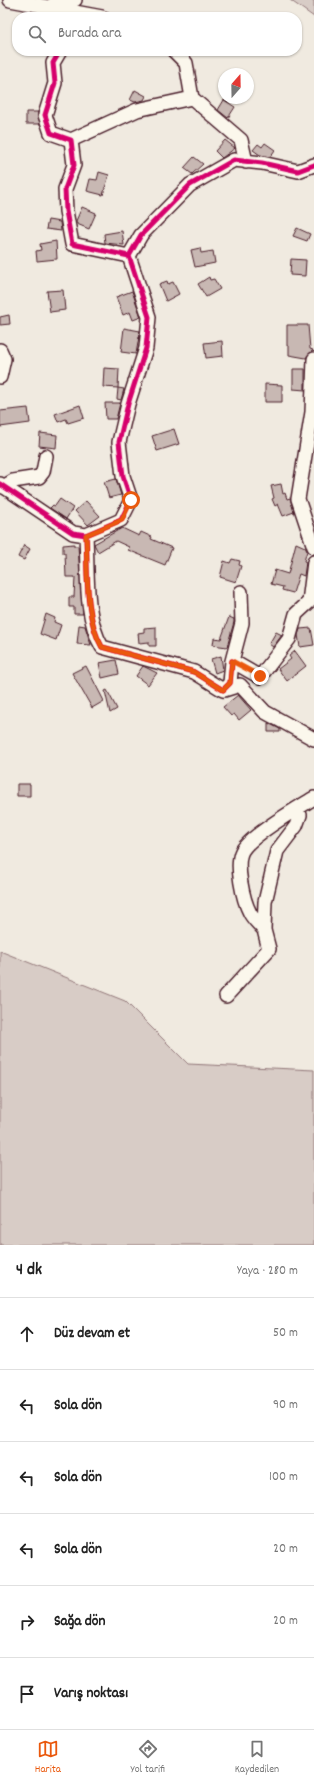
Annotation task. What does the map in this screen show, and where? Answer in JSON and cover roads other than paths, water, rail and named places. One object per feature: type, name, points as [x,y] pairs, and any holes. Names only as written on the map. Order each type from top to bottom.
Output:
[{"type":"street","points":[[0,2],[9,0],[75,12]]},
{"type":"street","points":[[47,6],[75,0]]},
{"type":"street","points":[[57,56],[53,63],[55,83],[45,115],[51,133],[71,140],[137,110],[192,98]]},
{"type":"street","points":[[179,56],[186,63],[192,98],[241,140],[246,162]]},
{"type":"street","points":[[71,140],[74,165],[65,189],[66,211],[72,244],[129,256]]},
{"type":"street","points":[[2,486],[73,533],[86,535],[122,520],[131,500],[123,476],[119,442],[128,404],[146,348],[149,317],[129,256],[141,235],[190,185],[234,160],[298,171],[314,165]]},
{"type":"street","points":[[0,350],[4,359],[0,377]]},
{"type":"street","points":[[314,359],[312,412],[298,499],[314,547]]},
{"type":"street","points":[[2,486],[13,481],[39,477],[43,472],[46,456]]},
{"type":"street","points":[[86,535],[90,608],[97,640],[102,647],[194,672],[223,690],[240,685],[265,712],[314,739]]},
{"type":"street","points":[[232,661],[260,676],[289,639],[296,614],[309,602],[314,562]]},
{"type":"street","points":[[223,690],[230,683],[232,661],[242,623],[241,592]]},
{"type":"street","points":[[264,930],[250,914],[243,897],[240,862],[242,850],[253,839],[314,798]]},
{"type":"street","points":[[226,996],[270,949],[264,930],[265,902],[276,851],[296,826],[300,815],[297,809]]}]
